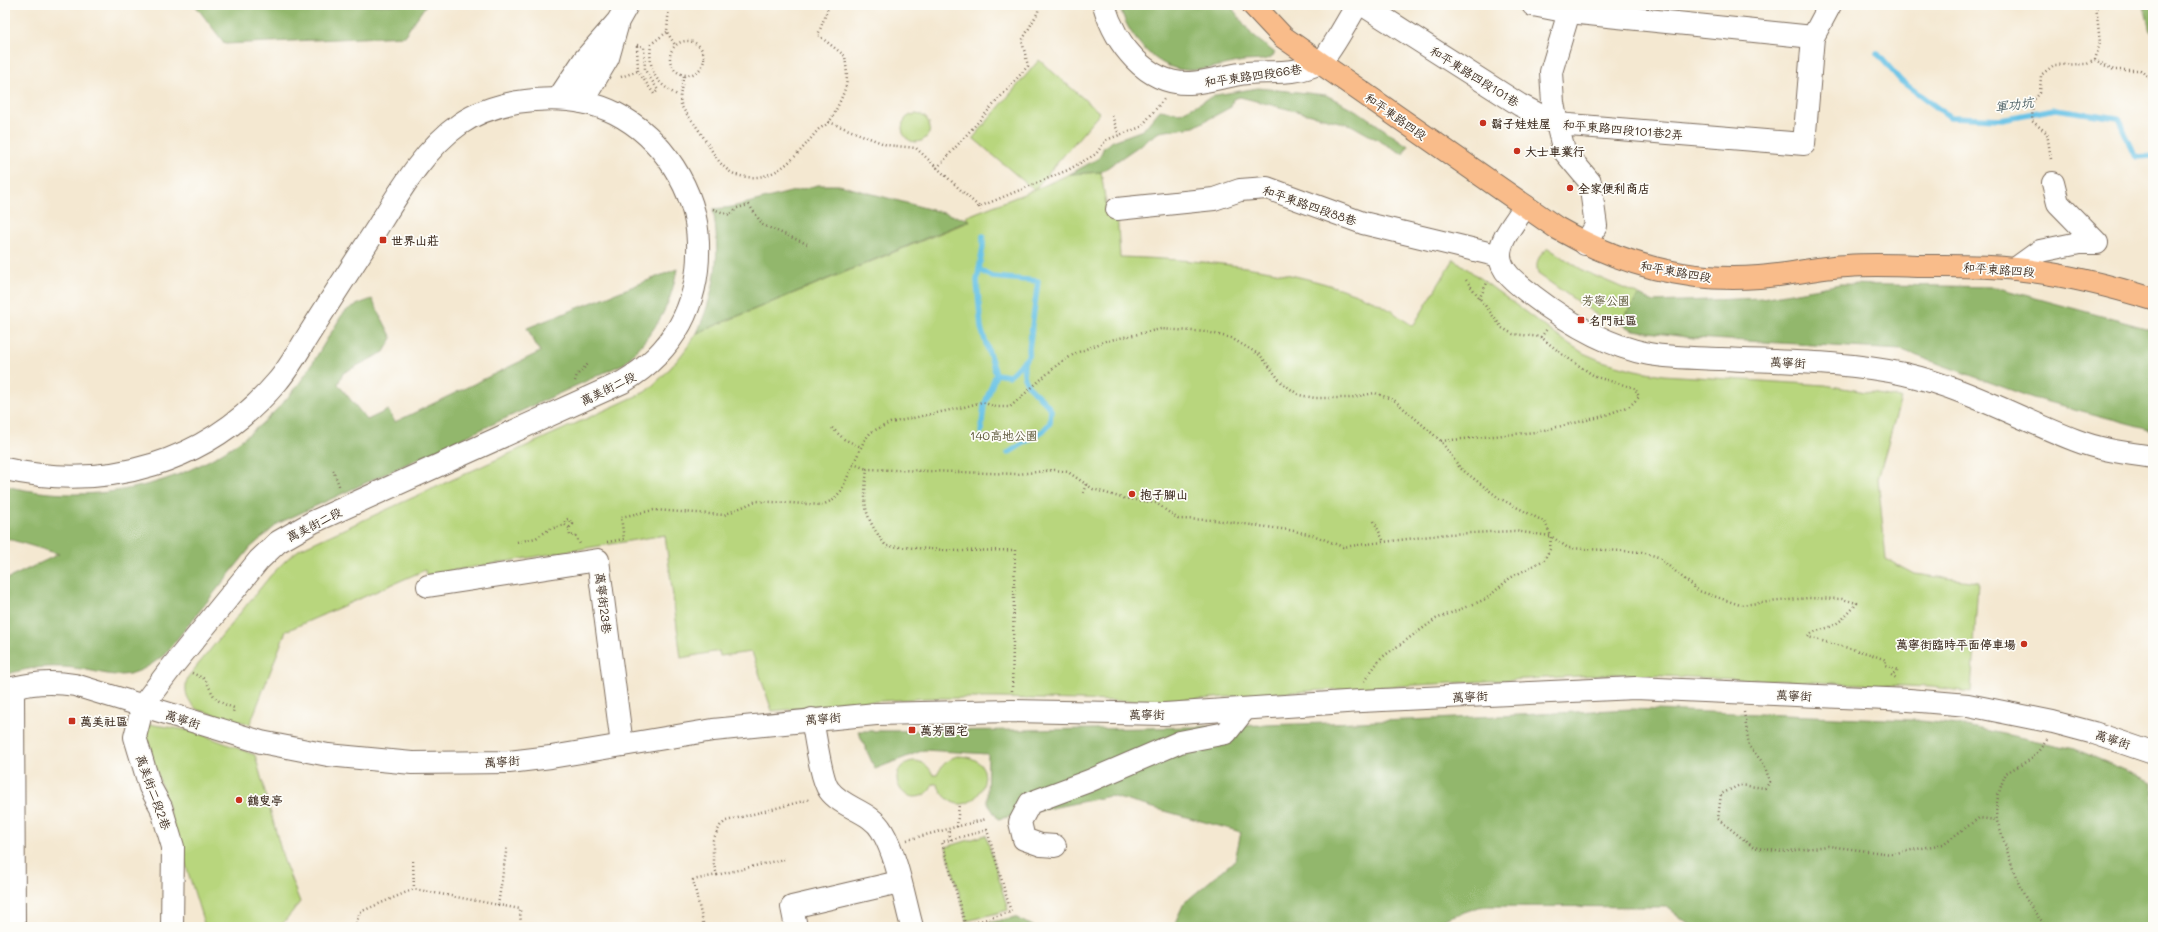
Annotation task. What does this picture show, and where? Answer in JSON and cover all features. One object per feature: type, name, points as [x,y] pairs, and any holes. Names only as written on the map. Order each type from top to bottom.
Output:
[{"type":"main road","name":"和平東路四段","points":[[1253,5],[1274,29],[1320,63],[1525,206],[1585,244],[1644,267],[1700,277],[1723,278],[1760,277],[1847,266],[1976,266],[2016,269],[2084,280],[2153,300]]},
{"type":"street","name":"和平東路四段66巷","points":[[1104,5],[1114,32],[1134,58],[1147,70],[1164,78],[1178,82],[1204,81],[1246,73],[1297,71],[1320,63]]},
{"type":"street","points":[[1320,63],[1357,5]]},
{"type":"street","name":"和平東路四段101巷","points":[[1363,5],[1520,105],[1557,124]]},
{"type":"street","points":[[1533,5],[1569,12],[1606,10],[1813,37],[1830,5]]},
{"type":"street","name":"和平東路四段101巷2弄","points":[[1569,12],[1551,72],[1553,103],[1557,124],[1804,144],[1813,37]]},
{"type":"street","points":[[558,99],[584,60],[623,13]]},
{"type":"street","points":[[582,102],[608,58],[623,13]]},
{"type":"street","name":"萬美街二段","points":[[5,469],[34,475],[77,477],[121,473],[158,464],[197,447],[226,429],[253,408],[279,380],[396,198],[442,138],[461,123],[480,112],[515,103],[558,99],[582,102],[615,113],[634,124],[668,160],[682,180],[692,202],[698,229],[699,254],[696,281],[689,306],[678,329],[664,350],[645,369],[623,382],[294,531],[278,542],[259,560],[171,668],[143,706]]},
{"type":"street","points":[[1557,124],[1564,151],[1590,182],[1596,226],[1585,244]]},
{"type":"street","points":[[2016,269],[2040,251],[2079,243],[2097,243],[2058,203],[2053,183]]},
{"type":"street","name":"和平東路四段88巷","points":[[1118,209],[1214,199],[1240,190],[1267,188],[1363,224],[1500,256]]},
{"type":"street","points":[[1500,256],[1504,241],[1525,206]]},
{"type":"street","name":"萬寧街","points":[[1500,256],[1507,273],[1519,285],[1570,323],[1605,340],[1648,354],[1689,358],[1838,364],[1898,372],[1955,390],[2098,448],[2153,457]]},
{"type":"street","name":"萬寧街23巷","points":[[428,586],[598,560],[622,745]]},
{"type":"street","points":[[14,927],[9,689],[33,683],[54,682],[110,694],[143,706]]},
{"type":"street","name":"萬寧街","points":[[143,706],[261,742],[328,755],[412,763],[509,762],[713,730],[812,719],[876,714],[1012,711],[1158,714],[1245,710],[1361,701],[1635,688],[1909,700],[1982,707],[2053,722],[2094,733],[2153,753]]},
{"type":"street","name":"萬美街二段2巷","points":[[143,706],[135,737],[150,787],[162,807],[173,847],[172,927]]},
{"type":"street","points":[[1055,846],[1041,845],[1024,839],[1020,822],[1030,803],[1089,781],[1180,742],[1226,733],[1245,710]]},
{"type":"street","points":[[812,719],[826,785],[833,794],[872,820],[882,829],[889,845],[912,927]]},
{"type":"street","points":[[796,927],[792,907],[899,882]]},
{"type":"path","points":[[669,5],[667,32],[675,45]]},
{"type":"path","points":[[684,76],[679,96],[680,106],[698,128],[719,162],[736,175],[751,177],[783,168],[799,155],[818,130],[829,122],[846,87],[847,71],[845,56],[818,35],[829,5]]},
{"type":"path","points":[[937,168],[1028,66],[1022,41],[1038,12],[1039,5]]},
{"type":"path","points":[[2096,5],[2100,43],[2096,60]]},
{"type":"path","points":[[667,32],[651,44],[651,68],[660,82],[667,89],[679,96]]},
{"type":"path","points":[[682,41],[690,41],[697,44],[702,50],[704,57],[701,69],[690,75],[684,76],[673,70],[670,64],[670,51],[675,45],[682,41]]},
{"type":"path","points":[[637,45],[644,47],[646,70],[658,90],[654,94],[638,71],[637,45]]},
{"type":"path","points":[[2096,60],[2114,70],[2140,70],[2153,81]]},
{"type":"path","points":[[2051,160],[2047,133],[2032,121],[2033,101],[2040,93],[2041,75],[2054,65],[2087,64],[2096,60]]},
{"type":"path","points":[[646,70],[651,68]]},
{"type":"path","points":[[625,74],[638,71]]},
{"type":"path","points":[[979,207],[1068,170],[1096,154],[1106,140],[1141,127],[1178,82]]},
{"type":"path","points":[[1112,116],[1119,135]]},
{"type":"path","points":[[829,122],[887,144],[916,148],[979,207],[980,211]]},
{"type":"path","points":[[692,202],[730,215],[737,208],[749,206],[763,225],[807,244]]},
{"type":"path","points":[[1441,441],[1536,432],[1600,417],[1630,406],[1639,396],[1635,388],[1596,377],[1563,355],[1541,337],[1513,334],[1502,328],[1466,280]]},
{"type":"path","points":[[1479,299],[1489,281]]},
{"type":"path","points":[[1541,337],[1549,327]]},
{"type":"path","points":[[602,543],[624,539],[621,517],[654,510],[724,515],[756,501],[822,505],[833,500],[842,491],[864,441],[872,432],[890,423],[911,417],[935,414],[982,402],[996,407],[1010,408],[1057,366],[1076,353],[1106,341],[1161,329],[1186,329],[1230,338],[1260,355],[1282,382],[1298,395],[1316,398],[1342,398],[1375,393],[1394,400],[1441,441],[1460,468],[1499,498],[1545,522],[1552,536],[1568,548],[1642,552],[1658,557],[1699,591],[1740,605],[1808,598],[1842,599],[1858,602],[1849,614],[1833,626],[1811,633],[1808,637],[1870,654],[1886,660],[1885,665],[1899,670],[1890,675],[1903,681]]},
{"type":"path","points":[[832,428],[844,439],[861,447]]},
{"type":"path","points":[[853,464],[867,469],[1018,474],[1055,470],[1068,472],[1093,488],[1122,498],[1156,503],[1178,519],[1215,520],[1288,530],[1313,535],[1343,547],[1447,534],[1514,531],[1552,536]]},
{"type":"path","points":[[867,469],[864,499],[870,525],[886,546],[960,551],[1015,550],[1012,711]]},
{"type":"path","points":[[1082,493],[1086,484]]},
{"type":"path","points":[[565,525],[566,520],[570,520],[573,524],[569,528]]},
{"type":"path","points":[[1374,522],[1384,542]]},
{"type":"path","points":[[565,525],[569,528],[570,536],[576,536],[581,546],[583,562]]},
{"type":"path","points":[[517,542],[536,538],[550,529],[565,525]]},
{"type":"path","points":[[1361,701],[1364,680],[1381,658],[1436,619],[1486,599],[1510,578],[1544,560],[1550,549],[1552,536]]},
{"type":"path","points":[[171,668],[201,676],[205,679],[216,699],[234,708],[228,732]]},
{"type":"path","points":[[1744,710],[1750,746],[1764,764],[1770,782],[1765,788],[1740,785],[1721,794],[1718,819],[1753,847],[1782,852],[1828,846],[1891,854],[1943,844],[1979,818],[1997,820]]},
{"type":"path","points":[[2047,927],[2032,911],[2024,897],[2007,855],[1997,820],[1998,799],[2006,773],[2033,758],[2048,739]]},
{"type":"path","points":[[717,875],[714,862],[714,840],[720,826],[726,821],[833,794]]},
{"type":"path","points":[[957,827],[959,804]]},
{"type":"path","points":[[889,845],[986,819]]},
{"type":"path","points":[[948,829],[951,840]]},
{"type":"path","points":[[987,830],[1011,912],[966,926],[942,842],[987,830]]},
{"type":"path","points":[[498,905],[507,846]]},
{"type":"path","points":[[704,927],[693,880],[784,859]]},
{"type":"path","points":[[413,861],[414,889]]},
{"type":"path","points":[[355,927],[360,912],[414,889],[520,909],[521,927]]},
{"type":"path","points":[[716,927],[733,923]]},
{"type":"green space","points":[[195,5],[426,5],[404,36],[225,44]]},
{"type":"green space","points":[[1120,5],[1230,5],[1252,35],[1275,53],[1273,56],[1265,59],[1244,61],[1208,68],[1186,70],[1174,68],[1163,63],[1143,48],[1128,27]]},
{"type":"green space","points":[[2144,5],[2153,5],[2153,36],[2150,32]]},
{"type":"green space","points":[[1039,60],[1100,113],[1034,190],[973,138]]},
{"type":"green space","points":[[1258,88],[1326,95],[1359,112],[1408,146],[1403,154],[1351,125],[1240,97],[1233,99],[1231,107],[1194,127],[1159,132],[1101,172],[1070,174],[1099,158],[1104,147],[1113,141],[1143,130],[1160,110],[1180,113],[1216,95]]},
{"type":"green space","points":[[916,114],[926,118],[930,128],[926,138],[916,142],[906,138],[902,128],[906,118]]},
{"type":"green space","name":"140高地公園","points":[[1101,172],[1107,211],[1117,211],[1120,257],[1215,263],[1278,272],[1309,279],[1339,288],[1375,302],[1413,326],[1454,259],[1559,337],[1583,353],[1602,361],[1635,370],[1663,375],[1825,385],[1901,398],[1878,478],[1886,559],[1914,574],[1978,582],[1971,692],[1932,687],[1615,674],[1309,691],[1201,699],[1121,701],[928,698],[772,711],[752,652],[720,656],[719,651],[681,658],[665,535],[426,575],[425,570],[286,631],[250,724],[198,710],[191,703],[186,691],[188,677],[271,575],[287,559],[300,549],[645,392],[674,364],[697,333],[970,221],[965,217],[1070,174]]},
{"type":"green space","points":[[818,185],[839,185],[970,220],[697,333],[709,302],[715,272],[717,242],[713,209],[732,207]]},
{"type":"green space","name":"芳寧公園","points":[[1548,248],[1584,271],[1639,295],[1620,323],[1598,316],[1538,274],[1537,262]]},
{"type":"green space","points":[[677,269],[670,297],[659,320],[644,342],[625,363],[279,523],[251,547],[165,654],[150,665],[137,672],[125,675],[114,675],[76,668],[46,667],[32,668],[5,675],[5,580],[59,554],[5,538],[5,486],[45,493],[85,494],[125,490],[163,480],[200,465],[234,445],[266,420],[294,390],[310,368],[343,314],[354,306],[372,299],[392,338],[384,352],[343,373],[338,384],[367,420],[388,410],[395,422],[540,352],[527,328]]},
{"type":"green space","points":[[1841,284],[1995,287],[2153,330],[2153,430],[2033,398],[1901,350],[1694,338],[1633,330],[1620,323],[1639,295],[1654,302],[1763,298]]},
{"type":"green space","points":[[1631,709],[1912,720],[1966,726],[2075,749],[2153,782],[2153,927],[1693,927],[1667,907],[1482,906],[1420,927],[1173,927],[1184,903],[1235,860],[1241,832],[1110,796],[998,819],[987,802],[988,754],[924,750],[875,769],[858,731],[1051,730],[1245,726],[1438,719]]},
{"type":"green space","points":[[142,723],[193,731],[255,755],[284,861],[300,902],[280,927],[205,927]]},
{"type":"green space","points":[[957,756],[975,760],[983,769],[984,780],[980,792],[971,801],[960,804],[948,799],[937,784],[933,784],[926,794],[918,797],[909,796],[901,790],[897,781],[898,774],[901,767],[906,763],[913,761],[921,762],[928,767],[933,775],[937,775],[945,763]]},
{"type":"green space","points":[[986,835],[1008,910],[967,921],[946,847]]},
{"type":"green space","points":[[1015,917],[1034,927],[970,927]]},
{"type":"waterway","name":"軍功坑","points":[[1877,53],[1901,81],[1950,117],[2002,119],[2055,109],[2118,118],[2136,157],[2153,156]]},
{"type":"waterway","points":[[979,269],[992,277],[1038,281],[1028,357],[1009,376],[996,374],[981,328],[977,281],[983,247],[983,236]]},
{"type":"waterway","points":[[1008,453],[1043,431],[1050,423],[1051,410],[1028,385],[1025,379],[1024,363]]},
{"type":"waterway","points":[[981,432],[984,406],[996,374]]},
{"type":"place","name":"鬍子娃娃屋","points":[[1483,123]]},
{"type":"place","name":"大士車業行","points":[[1517,151]]},
{"type":"place","name":"全家便利商店","points":[[1570,188]]},
{"type":"place","name":"世界山莊","points":[[383,240]]},
{"type":"place","name":"名門社區","points":[[1581,320]]},
{"type":"place","name":"抱子腳山","points":[[1132,494]]},
{"type":"place","name":"萬寧街臨時平面停車場","points":[[2024,644]]},
{"type":"place","name":"萬美社區","points":[[72,721]]},
{"type":"place","name":"萬芳國宅","points":[[912,730]]},
{"type":"place","name":"鶴叟亭","points":[[239,800]]}]
